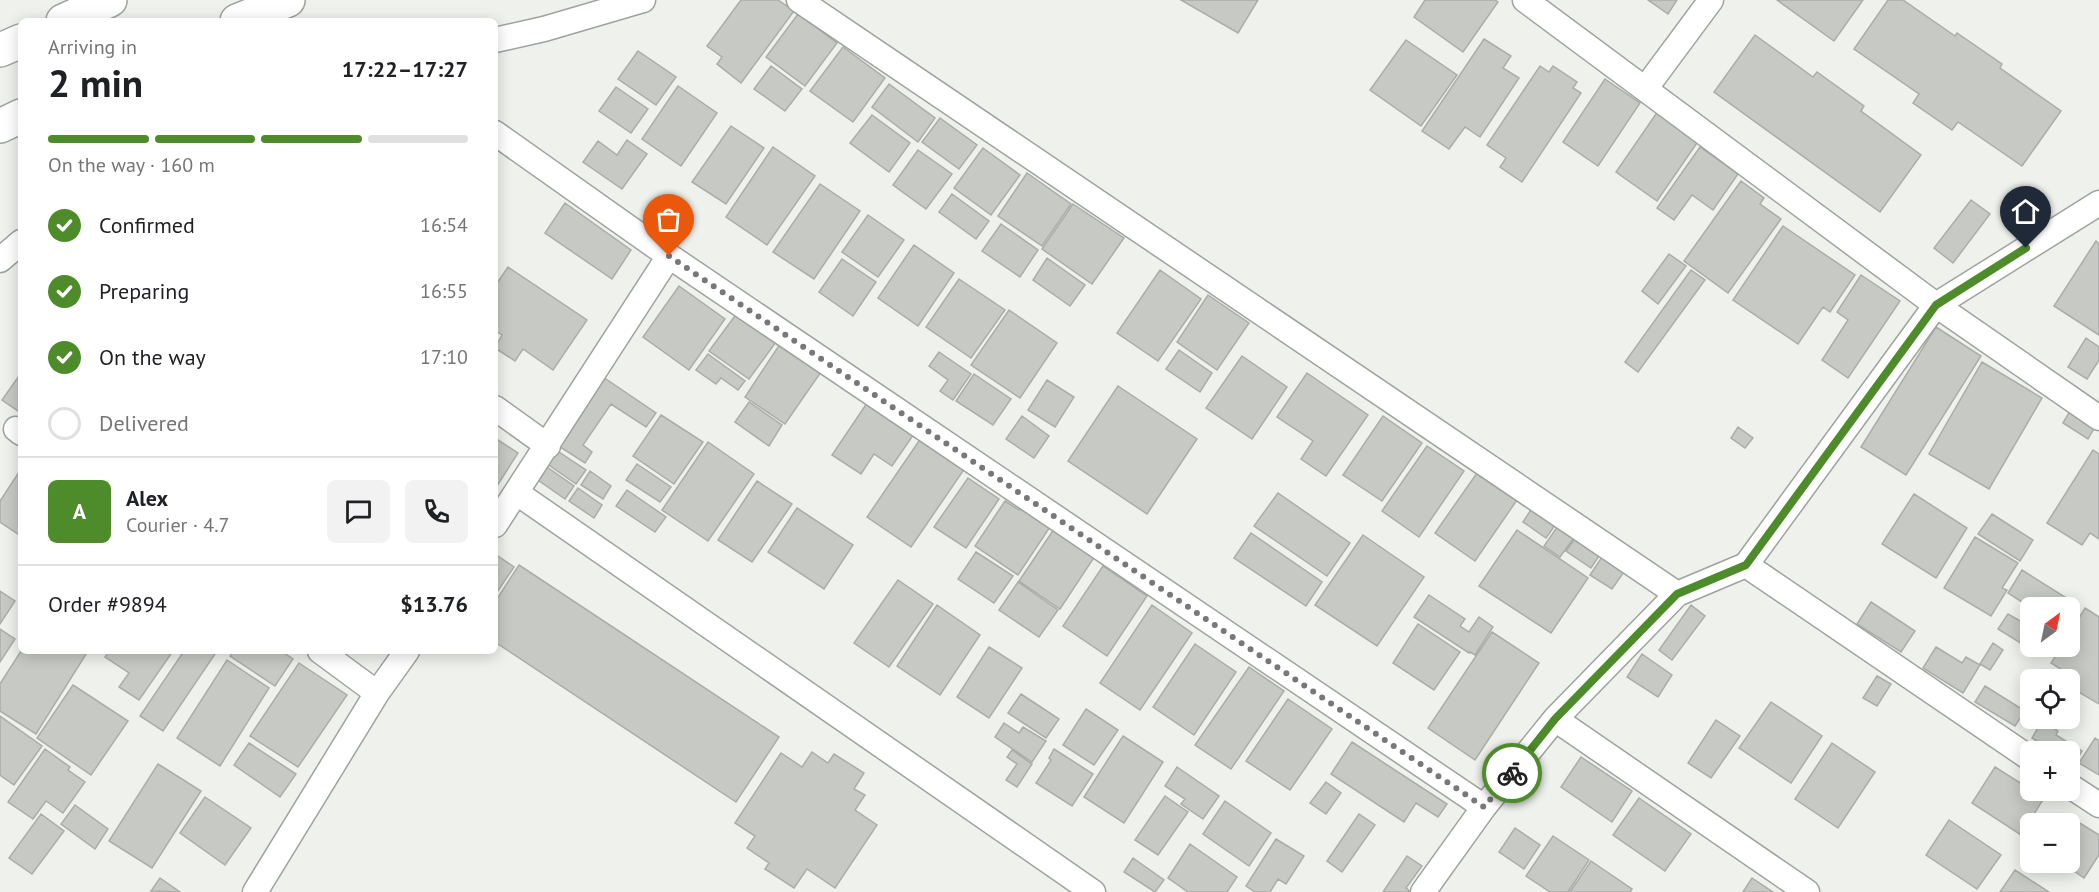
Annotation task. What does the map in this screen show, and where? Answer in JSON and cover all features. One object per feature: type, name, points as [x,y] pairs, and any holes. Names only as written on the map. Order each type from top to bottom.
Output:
[{"type":"main road","points":[[70,18],[110,0]]},
{"type":"main road","points":[[244,18],[288,0]]},
{"type":"main road","points":[[0,51],[18,42]]},
{"type":"main road","points":[[0,126],[18,117]]},
{"type":"street","points":[[498,39],[643,0]]},
{"type":"street","points":[[799,0],[1677,594]]},
{"type":"street","points":[[1525,0],[1936,305],[2099,418]]},
{"type":"street","points":[[1645,89],[1711,0]]},
{"type":"street","points":[[498,135],[669,256],[1484,807]]},
{"type":"street","points":[[1423,892],[1484,807],[1555,719],[1677,594],[1746,565],[1936,305],[2099,203]]},
{"type":"street","points":[[0,260],[18,245]]},
{"type":"street","points":[[498,521],[669,256]]},
{"type":"street","points":[[498,410],[548,446]]},
{"type":"street","points":[[517,493],[1093,892]]},
{"type":"street","points":[[1746,565],[2020,752]]},
{"type":"street","points":[[324,654],[377,693]]},
{"type":"street","points":[[255,892],[377,693],[405,654]]},
{"type":"street","points":[[1555,719],[1807,892]]},
{"type":"street","points":[[2080,793],[2099,805]]},
{"type":"building","points":[[741,0],[778,0],[794,11],[741,83],[717,64],[722,57],[707,46]]},
{"type":"building","points":[[1181,0],[1258,0],[1238,33]]},
{"type":"building","points":[[1425,0],[1495,0],[1498,2],[1463,52],[1414,17]]},
{"type":"building","points":[[1648,0],[1677,0],[1668,14]]},
{"type":"building","points":[[1777,0],[1863,0],[1834,41]]},
{"type":"building","points":[[1888,0],[1903,0],[1955,36],[1957,33],[2002,64],[2000,68],[2061,111],[2022,166],[1958,122],[1952,130],[1913,103],[1919,94],[1854,49]]},
{"type":"building","points":[[798,14],[837,43],[805,86],[766,57]]},
{"type":"building","points":[[1755,35],[1813,77],[1817,72],[1864,106],[1861,111],[1921,155],[1880,212],[1714,92]]},
{"type":"building","points":[[1484,39],[1511,56],[1503,68],[1519,78],[1480,137],[1465,127],[1449,149],[1422,131]]},
{"type":"building","points":[[1406,40],[1457,75],[1421,126],[1370,90]]},
{"type":"building","points":[[843,47],[885,78],[853,122],[810,91]]},
{"type":"building","points":[[638,51],[676,77],[656,105],[618,79]]},
{"type":"building","points":[[771,66],[802,89],[785,111],[754,89]]},
{"type":"building","points":[[1540,66],[1549,72],[1553,66],[1577,82],[1573,88],[1581,93],[1522,182],[1500,167],[1506,158],[1487,145]]},
{"type":"building","points":[[1605,79],[1640,103],[1598,166],[1563,142]]},
{"type":"building","points":[[889,84],[935,118],[918,142],[872,107]]},
{"type":"building","points":[[678,86],[717,113],[681,166],[642,139]]},
{"type":"building","points":[[616,87],[648,109],[631,133],[599,111]]},
{"type":"building","points":[[1658,111],[1699,140],[1657,201],[1616,172]]},
{"type":"building","points":[[872,115],[910,143],[889,172],[850,143]]},
{"type":"building","points":[[940,118],[977,145],[959,169],[922,142]]},
{"type":"building","points":[[731,126],[764,148],[726,204],[692,182]]},
{"type":"building","points":[[627,140],[647,154],[622,189],[583,162],[598,141],[617,155]]},
{"type":"building","points":[[773,147],[815,176],[767,245],[726,217]]},
{"type":"building","points":[[1700,147],[1738,174],[1713,210],[1692,195],[1674,220],[1657,208]]},
{"type":"building","points":[[983,148],[1020,175],[991,215],[954,188]]},
{"type":"building","points":[[918,150],[952,174],[926,209],[893,185]]},
{"type":"building","points":[[1027,173],[1071,204],[1042,246],[998,216]]},
{"type":"building","points":[[1741,181],[1764,198],[1760,204],[1781,219],[1728,293],[1684,261]]},
{"type":"building","points":[[820,184],[860,211],[814,279],[773,252]]},
{"type":"building","points":[[952,194],[989,221],[976,239],[939,212]]},
{"type":"building","points":[[1971,200],[1990,214],[1953,263],[1934,248]]},
{"type":"building","points":[[565,203],[631,250],[612,279],[545,233]]},
{"type":"building","points":[[1073,204],[1124,238],[1092,284],[1042,249]]},
{"type":"building","points":[[868,215],[904,240],[878,277],[842,252]]},
{"type":"building","points":[[1001,224],[1038,250],[1020,277],[982,251]]},
{"type":"building","points":[[1783,226],[1855,275],[1830,312],[1823,307],[1798,344],[1733,300]]},
{"type":"building","points":[[2096,241],[2099,244],[2099,335],[2054,306]]},
{"type":"building","points":[[914,245],[954,273],[918,326],[878,298]]},
{"type":"building","points":[[1669,254],[1686,266],[1658,304],[1642,291]]},
{"type":"building","points":[[1047,258],[1085,285],[1070,306],[1033,280]]},
{"type":"building","points":[[842,259],[876,282],[853,316],[819,292]]},
{"type":"building","points":[[508,267],[587,320],[553,370],[523,349],[515,361],[498,350],[498,342],[502,335],[498,332],[498,282]]},
{"type":"building","points":[[1160,270],[1201,299],[1158,361],[1117,333]]},
{"type":"building","points":[[1691,270],[1705,280],[1638,372],[1625,362]]},
{"type":"building","points":[[1861,275],[1900,301],[1848,378],[1822,360],[1848,320],[1837,312]]},
{"type":"building","points":[[959,279],[1005,310],[971,358],[926,327]]},
{"type":"building","points":[[679,286],[725,319],[689,370],[643,337]]},
{"type":"building","points":[[1208,295],[1249,323],[1217,370],[1177,342]]},
{"type":"building","points":[[1009,310],[1057,343],[1020,398],[971,365]]},
{"type":"building","points":[[737,313],[776,342],[749,379],[709,351]]},
{"type":"building","points":[[1936,327],[1981,356],[1906,475],[1861,447]]},
{"type":"building","points":[[2086,338],[2099,347],[2099,360],[2087,379],[2068,367]]},
{"type":"building","points":[[780,344],[821,372],[785,424],[745,397]]},
{"type":"building","points":[[1179,350],[1212,373],[1200,392],[1166,369]]},
{"type":"building","points":[[939,352],[971,374],[953,400],[940,391],[948,380],[929,366]]},
{"type":"building","points":[[708,354],[745,381],[738,390],[721,378],[716,384],[696,370]]},
{"type":"building","points":[[1242,356],[1287,387],[1252,439],[1206,408]]},
{"type":"building","points":[[1982,362],[2042,398],[1989,489],[1929,454]]},
{"type":"building","points":[[1307,373],[1368,415],[1326,476],[1301,459],[1313,441],[1277,417]]},
{"type":"building","points":[[974,374],[1011,399],[993,425],[956,401]]},
{"type":"building","points":[[18,377],[18,411],[2,400]]},
{"type":"building","points":[[603,377],[656,413],[646,427],[611,404],[583,445],[592,452],[585,463],[557,445]]},
{"type":"building","points":[[1047,380],[1074,397],[1055,427],[1028,410]]},
{"type":"building","points":[[1118,386],[1197,439],[1147,514],[1068,461]]},
{"type":"building","points":[[869,400],[916,431],[892,466],[874,454],[861,474],[832,455]]},
{"type":"building","points":[[749,402],[782,425],[769,446],[735,422]]},
{"type":"building","points":[[2071,409],[2096,425],[2088,439],[2063,423]]},
{"type":"building","points":[[661,415],[703,442],[674,484],[633,456]]},
{"type":"building","points":[[1022,416],[1049,436],[1034,458],[1006,439]]},
{"type":"building","points":[[1383,416],[1422,443],[1382,501],[1343,475]]},
{"type":"building","points":[[1738,427],[1753,438],[1745,448],[1731,438]]},
{"type":"building","points":[[921,438],[965,468],[911,547],[867,517]]},
{"type":"building","points":[[498,440],[518,453],[498,484]]},
{"type":"building","points":[[708,442],[754,474],[708,541],[662,510]]},
{"type":"building","points":[[1427,446],[1464,471],[1419,537],[1382,511]]},
{"type":"building","points":[[556,450],[586,470],[576,484],[546,463]]},
{"type":"building","points":[[2093,450],[2099,454],[2099,539],[2090,533],[2082,545],[2047,523]]},
{"type":"building","points":[[637,464],[671,487],[660,502],[626,480]]},
{"type":"building","points":[[547,467],[574,486],[565,499],[538,480]]},
{"type":"building","points":[[590,471],[611,486],[603,499],[581,485]]},
{"type":"building","points":[[1477,473],[1517,500],[1475,561],[1435,533]]},
{"type":"building","points":[[18,474],[18,534],[0,522],[0,501]]},
{"type":"building","points":[[968,478],[999,499],[966,548],[934,527]]},
{"type":"building","points":[[757,481],[792,504],[752,562],[718,540]]},
{"type":"building","points":[[578,488],[602,505],[594,518],[569,501]]},
{"type":"building","points":[[627,490],[666,517],[655,532],[616,506]]},
{"type":"building","points":[[1278,493],[1350,543],[1327,576],[1254,526]]},
{"type":"building","points":[[1914,494],[1967,528],[1936,578],[1882,544]]},
{"type":"building","points":[[1005,501],[1019,510],[1021,507],[1050,527],[1018,575],[975,546]]},
{"type":"building","points":[[1534,505],[1558,521],[1546,538],[1523,522]]},
{"type":"building","points":[[797,508],[853,545],[824,589],[768,552]]},
{"type":"building","points":[[1992,514],[2033,540],[2020,561],[1978,534]]},
{"type":"building","points":[[1560,523],[1576,535],[1560,557],[1544,546]]},
{"type":"building","points":[[1054,529],[1095,556],[1060,609],[1019,581]]},
{"type":"building","points":[[1517,530],[1588,578],[1551,633],[1479,586]]},
{"type":"building","points":[[1251,533],[1322,582],[1306,606],[1234,558]]},
{"type":"building","points":[[1363,535],[1424,577],[1377,646],[1315,605]]},
{"type":"building","points":[[1577,536],[1601,553],[1591,568],[1566,551]]},
{"type":"building","points":[[1975,537],[2018,563],[2002,588],[2007,590],[1991,616],[1944,588]]},
{"type":"building","points":[[976,552],[1013,576],[994,603],[958,579]]},
{"type":"building","points":[[1604,554],[1626,569],[1612,589],[1590,575]]},
{"type":"building","points":[[498,556],[514,567],[498,591]]},
{"type":"building","points":[[519,565],[779,737],[736,802],[498,644],[498,597]]},
{"type":"building","points":[[1103,566],[1147,596],[1107,656],[1063,626]]},
{"type":"building","points":[[2022,570],[2065,597],[2020,597],[2020,601],[2008,593]]},
{"type":"building","points":[[898,580],[933,604],[889,667],[854,643]]},
{"type":"building","points":[[1018,582],[1058,610],[1039,637],[999,610]]},
{"type":"building","points":[[0,591],[15,601],[0,624]]},
{"type":"building","points":[[1429,595],[1465,619],[1460,626],[1469,632],[1479,617],[1493,627],[1475,655],[1414,617]]},
{"type":"building","points":[[1871,602],[1915,631],[1901,652],[1857,624]]},
{"type":"building","points":[[937,605],[980,635],[940,695],[897,666]]},
{"type":"building","points":[[1152,605],[1192,633],[1140,710],[1100,683]]},
{"type":"building","points":[[1691,605],[1705,616],[1672,660],[1659,650]]},
{"type":"building","points":[[2085,608],[2099,617],[2099,704],[2080,693],[2080,669],[2061,669],[2051,663],[2055,657],[2080,657],[2080,616]]},
{"type":"building","points":[[2008,614],[2020,621],[2020,643],[1998,629]]},
{"type":"building","points":[[1418,624],[1460,652],[1434,690],[1393,663]]},
{"type":"building","points":[[0,629],[15,639],[0,662]]},
{"type":"building","points":[[1492,632],[1539,663],[1475,760],[1428,728]]},
{"type":"building","points":[[1993,643],[2003,650],[1990,670],[1980,664]]},
{"type":"building","points":[[1195,644],[1236,672],[1194,735],[1153,707]]},
{"type":"building","points":[[989,647],[1022,668],[989,718],[957,697]]},
{"type":"building","points":[[1936,647],[1962,663],[1966,657],[1980,665],[1963,693],[1923,668]]},
{"type":"building","points":[[19,654],[86,654],[36,734],[0,711],[0,684]]},
{"type":"building","points":[[107,654],[171,654],[139,700],[119,687],[129,673],[105,657]]},
{"type":"building","points":[[182,654],[215,654],[163,731],[140,716]]},
{"type":"building","points":[[232,654],[286,654],[293,659],[275,686],[230,656]]},
{"type":"building","points":[[1642,654],[1672,675],[1658,697],[1627,677]]},
{"type":"building","points":[[227,660],[269,688],[220,766],[177,738]]},
{"type":"building","points":[[299,663],[347,695],[298,767],[250,736]]},
{"type":"building","points":[[1249,667],[1284,691],[1231,769],[1195,745]]},
{"type":"building","points":[[1877,676],[1891,684],[1877,706],[1863,698]]},
{"type":"building","points":[[73,685],[128,721],[91,775],[37,738]]},
{"type":"building","points":[[1985,686],[2020,708],[2020,718],[2015,726],[1975,702]]},
{"type":"building","points":[[1021,694],[1059,719],[1046,738],[1008,713]]},
{"type":"building","points":[[1288,699],[1332,729],[1290,790],[1246,761]]},
{"type":"building","points":[[1771,702],[1822,736],[1791,783],[1739,748]]},
{"type":"building","points":[[1086,709],[1118,730],[1094,765],[1063,745]]},
{"type":"building","points":[[0,716],[42,746],[14,785],[0,775]]},
{"type":"building","points":[[1716,720],[1740,736],[1711,778],[1688,763]]},
{"type":"building","points":[[1004,723],[1019,733],[1023,727],[1046,741],[1032,762],[995,737]]},
{"type":"building","points":[[2037,729],[2055,729],[2058,731],[2056,735],[2066,741],[2037,741],[2032,738]]},
{"type":"building","points":[[1123,736],[1163,762],[1124,823],[1084,797]]},
{"type":"building","points":[[2095,738],[2099,741],[2099,775],[2080,761]]},
{"type":"building","points":[[1352,742],[1447,804],[1438,817],[1416,803],[1404,822],[1331,774]]},
{"type":"building","points":[[249,743],[296,774],[280,797],[234,765]]},
{"type":"building","points":[[1832,743],[1875,772],[1838,828],[1795,799]]},
{"type":"building","points":[[45,749],[70,767],[68,770],[85,782],[63,813],[46,801],[33,819],[8,802]]},
{"type":"building","points":[[1054,749],[1093,774],[1072,806],[1036,783],[1051,760],[1049,758]]},
{"type":"building","points":[[1012,750],[1032,764],[1017,787],[1006,780],[1017,764],[1007,757]]},
{"type":"building","points":[[812,752],[828,763],[834,754],[864,773],[854,789],[865,795],[855,810],[877,825],[835,888],[807,869],[794,888],[765,869],[769,863],[747,848],[755,836],[735,823],[781,753],[802,767]]},
{"type":"building","points":[[1581,757],[1632,791],[1612,822],[1561,787]]},
{"type":"building","points":[[158,764],[201,791],[152,868],[109,841]]},
{"type":"building","points":[[1177,767],[1219,796],[1203,819],[1181,804],[1185,799],[1165,786]]},
{"type":"building","points":[[1995,767],[2020,783],[2020,801],[2042,801],[2035,813],[2020,813],[2020,834],[1972,803]]},
{"type":"building","points":[[1326,782],[1341,793],[1326,814],[1310,803]]},
{"type":"building","points":[[1165,796],[1188,812],[1158,855],[1135,840]]},
{"type":"building","points":[[205,797],[251,828],[225,865],[180,833]]},
{"type":"building","points":[[1639,798],[1691,834],[1665,871],[1613,835]]},
{"type":"building","points":[[1225,801],[1271,833],[1249,866],[1203,834]]},
{"type":"building","points":[[75,805],[108,829],[95,849],[61,824]]},
{"type":"building","points":[[41,814],[64,831],[32,874],[9,858]]},
{"type":"building","points":[[1359,814],[1375,825],[1342,872],[1327,861]]},
{"type":"building","points":[[1949,820],[2001,855],[1977,889],[1926,855]]},
{"type":"building","points":[[2080,823],[2099,835],[2099,855],[2084,878],[2077,873],[2080,873]]},
{"type":"building","points":[[1515,828],[1540,845],[1524,869],[1499,852]]},
{"type":"building","points":[[1553,836],[1589,860],[1568,892],[1550,892],[1526,876]]},
{"type":"building","points":[[1276,839],[1304,856],[1286,884],[1278,879],[1270,892],[1255,892],[1246,886]]},
{"type":"building","points":[[1190,844],[1237,877],[1227,892],[1188,892],[1168,878]]},
{"type":"building","points":[[1407,856],[1422,866],[1406,888],[1411,892],[1383,892]]},
{"type":"building","points":[[1133,858],[1164,880],[1155,892],[1124,872]]},
{"type":"building","points":[[1591,861],[1632,889],[1630,892],[1570,892]]},
{"type":"building","points":[[2015,870],[2049,892],[2000,892]]},
{"type":"building","points":[[160,878],[180,892],[151,891]]},
{"type":"building","points":[[1752,878],[1773,892],[1743,892]]},
{"type":"way so far","points":[[669,256],[1484,807],[1512,773]]},
{"type":"route","points":[[1512,773],[1555,719],[1677,594],[1746,565],[1936,305],[2026,248]]}]
